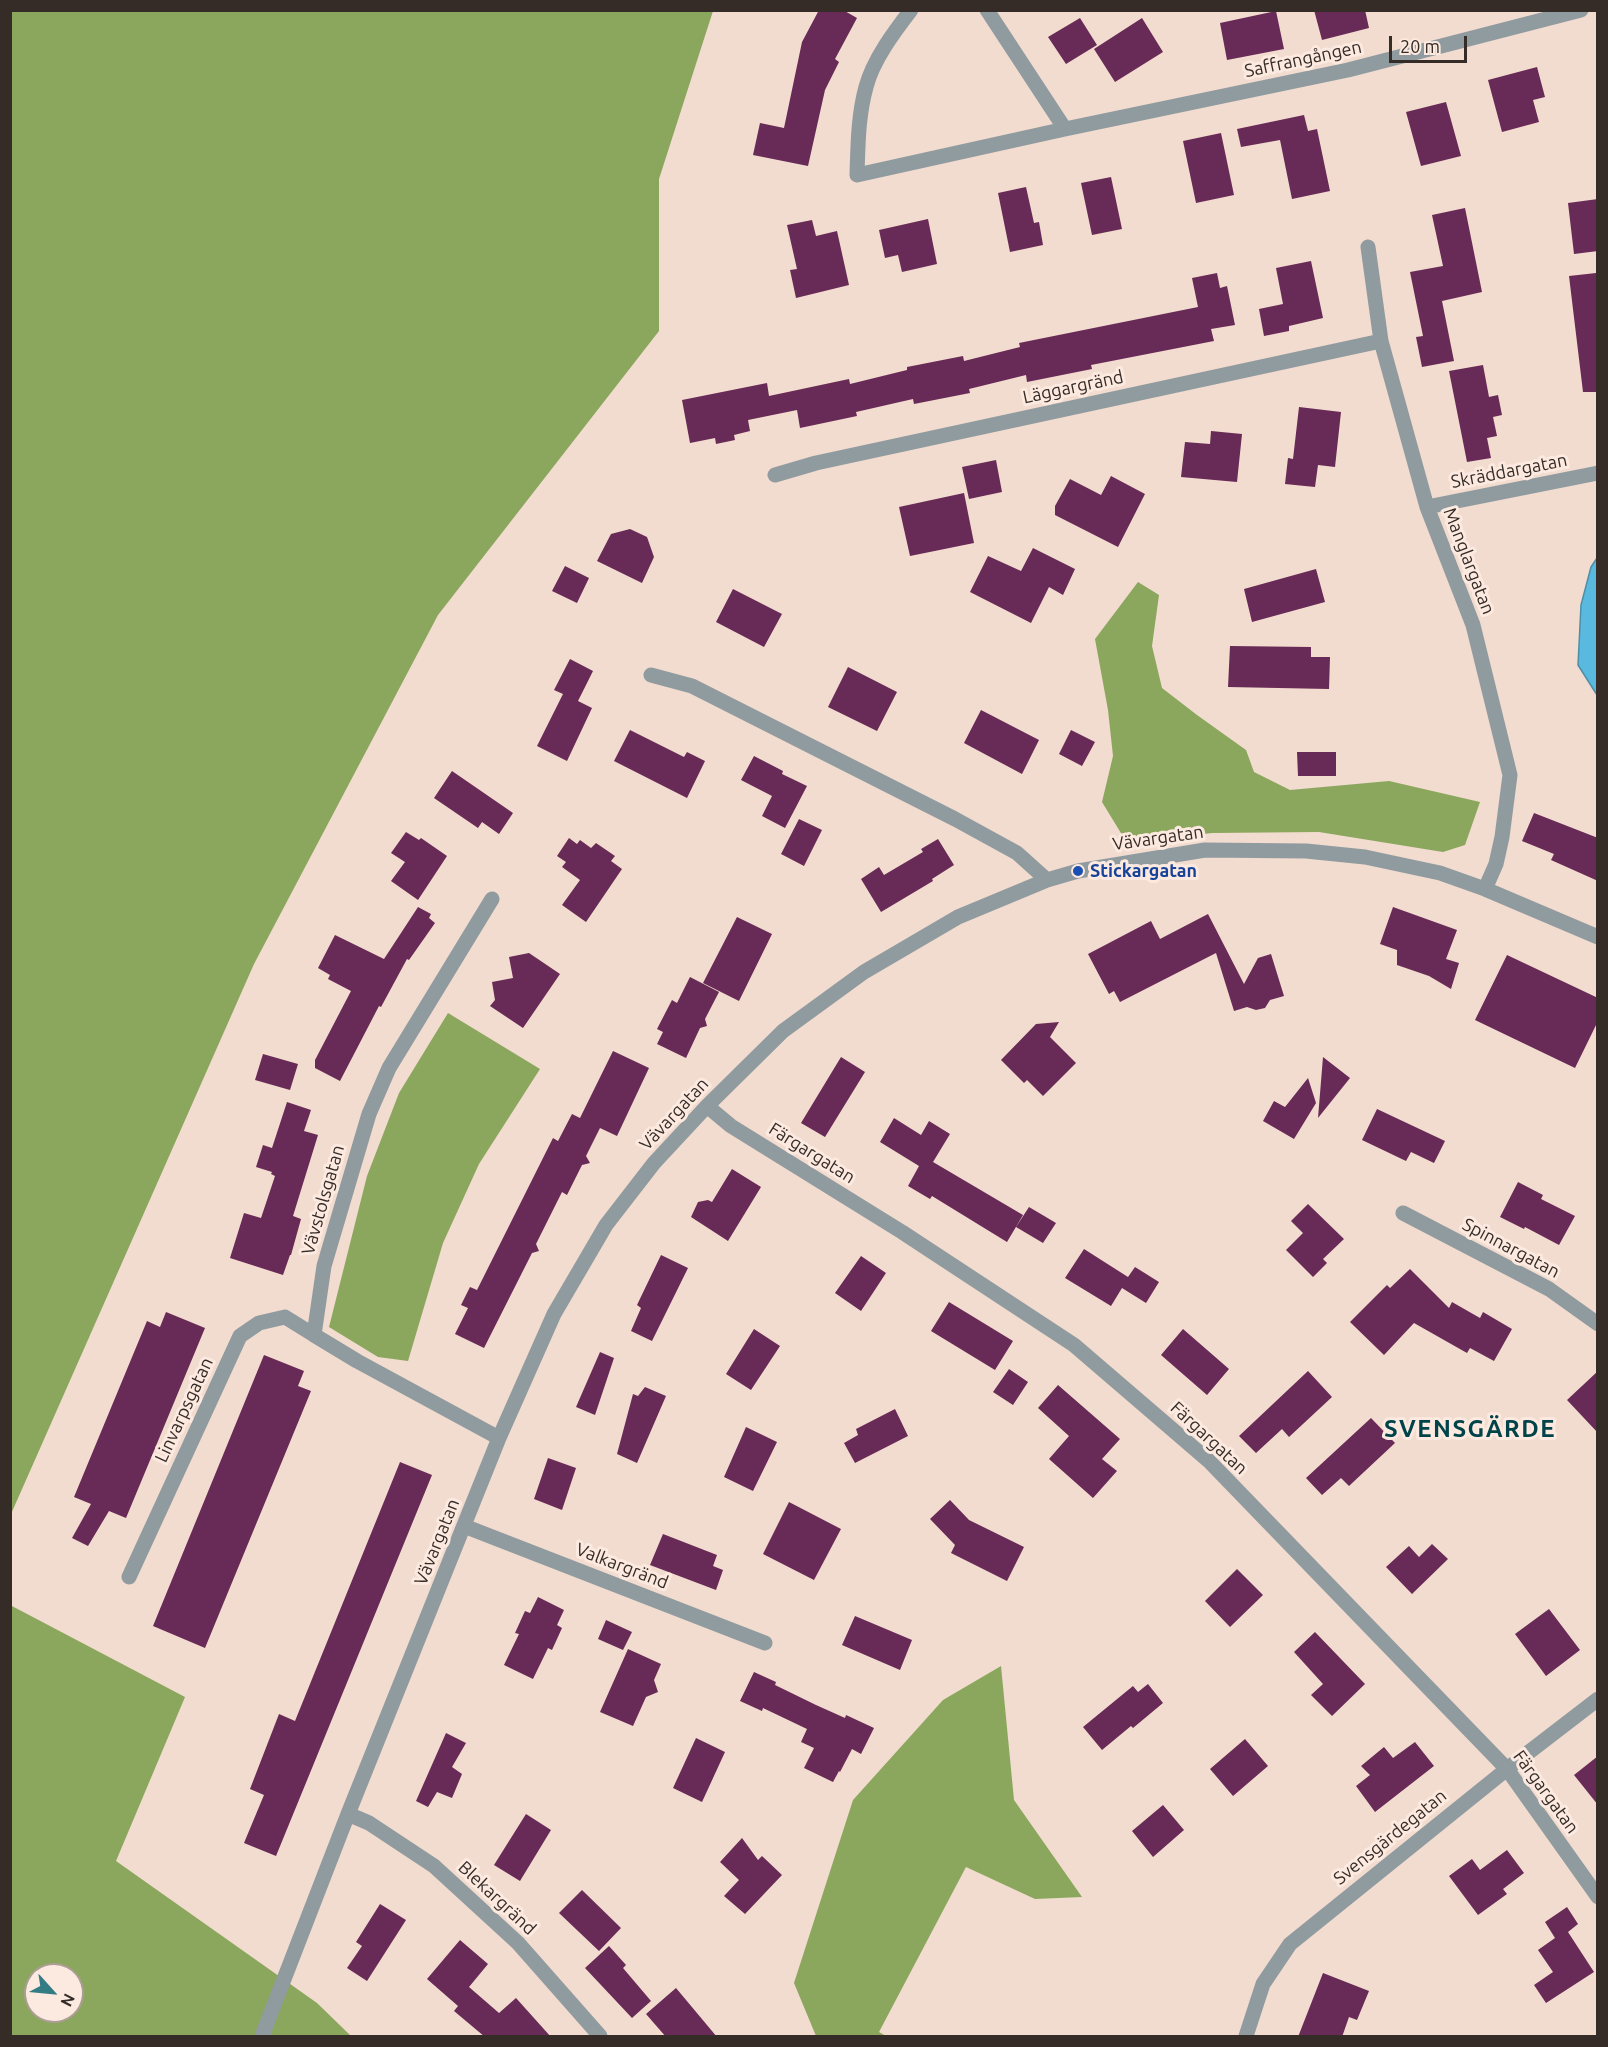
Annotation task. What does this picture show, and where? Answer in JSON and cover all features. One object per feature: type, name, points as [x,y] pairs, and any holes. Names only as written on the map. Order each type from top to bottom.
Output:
[{"type":"street","name":"Saffrangången","points":[[911,10],[889,39],[867,85],[858,128],[857,175],[1348,70],[1581,10]]},
{"type":"street","points":[[987,10],[1065,129]]},
{"type":"street","name":"Manglargatan","points":[[1368,247],[1381,341],[1427,507],[1473,625],[1510,775],[1502,837],[1496,864],[1485,889]]},
{"type":"street","name":"Läggargränd","points":[[775,475],[816,463],[1381,341]]},
{"type":"street","name":"Skräddargatan","points":[[1427,507],[1598,473]]},
{"type":"street","points":[[651,675],[692,686],[955,819],[1017,853],[1047,880]]},
{"type":"street","name":"Vävargatan","points":[[262,2037],[348,1814],[499,1438],[554,1314],[606,1225],[654,1163],[707,1106],[783,1031],[864,972],[958,917],[1047,880],[1078,870],[1205,850],[1306,851],[1365,857],[1440,873],[1485,889],[1598,937]]},
{"type":"street","name":"Vävstolsgatan","points":[[314,1335],[324,1266],[369,1114],[390,1068],[492,899]]},
{"type":"street","name":"Färgargatan","points":[[707,1106],[731,1126],[902,1232],[1074,1345],[1209,1461],[1507,1769],[1598,1897]]},
{"type":"street","name":"Spinnargatan","points":[[1403,1213],[1549,1289],[1598,1324]]},
{"type":"street","name":"Linvarpsgatan","points":[[129,1578],[240,1336],[259,1323],[285,1317],[314,1335]]},
{"type":"street","points":[[314,1335],[499,1438]]},
{"type":"street","name":"Valkargränd","points":[[464,1526],[765,1643]]},
{"type":"street","name":"Svensgärdegatan","points":[[1246,2037],[1263,1984],[1290,1944],[1507,1769],[1598,1700]]},
{"type":"street","name":"Blekargränd","points":[[348,1814],[369,1822],[434,1866],[518,1943],[600,2037]]},
{"type":"green space","points":[[11,10],[713,11],[659,179],[659,331],[438,615],[254,964],[11,1514]]},
{"type":"green space","points":[[1138,582],[1159,595],[1152,646],[1162,688],[1246,750],[1254,772],[1290,790],[1389,781],[1480,802],[1465,845],[1443,852],[1319,832],[1212,833],[1127,843],[1102,802],[1113,756],[1108,710],[1095,639]]},
{"type":"green space","points":[[448,1013],[540,1069],[479,1164],[443,1243],[408,1361],[378,1357],[329,1327],[367,1176],[399,1093]]},
{"type":"green space","points":[[10,1605],[185,1697],[116,1861],[317,2003],[351,2036],[11,2036]]},
{"type":"green space","points":[[1001,1666],[1014,1800],[1082,1897],[1035,1899],[966,1867],[879,2032],[886,2036],[816,2036],[794,1983],[853,1800],[943,1700]]},
{"type":"water","points":[[1597,558],[1597,695],[1578,665],[1581,605],[1591,567]]},
{"type":"building","points":[[819,10],[843,10],[857,18],[835,59],[839,62],[825,90],[808,166],[753,155],[760,123],[784,128],[802,42]]},
{"type":"building","points":[[1314,10],[1365,10],[1369,28],[1322,40]]},
{"type":"building","points":[[1276,11],[1284,49],[1227,60],[1220,23]]},
{"type":"building","points":[[1080,18],[1097,45],[1066,64],[1048,37]]},
{"type":"building","points":[[1142,18],[1163,52],[1115,82],[1094,49]]},
{"type":"building","points":[[1537,67],[1545,97],[1533,100],[1539,122],[1502,132],[1488,80]]},
{"type":"building","points":[[1446,102],[1461,156],[1421,166],[1406,112]]},
{"type":"building","points":[[1304,115],[1308,131],[1317,129],[1330,191],[1292,199],[1280,140],[1241,147],[1237,129]]},
{"type":"building","points":[[1221,133],[1234,195],[1196,203],[1183,141]]},
{"type":"building","points":[[1111,177],[1122,229],[1092,235],[1081,183]]},
{"type":"building","points":[[1026,187],[1034,223],[1039,222],[1043,245],[1010,252],[998,193]]},
{"type":"building","points":[[1598,199],[1598,251],[1574,254],[1568,203]]},
{"type":"building","points":[[1465,208],[1482,292],[1442,301],[1454,361],[1422,367],[1416,337],[1423,336],[1410,272],[1443,266],[1432,215]]},
{"type":"building","points":[[928,219],[937,264],[902,272],[898,255],[885,258],[879,230]]},
{"type":"building","points":[[812,220],[816,236],[837,231],[849,285],[796,298],[790,270],[797,269],[787,225]]},
{"type":"building","points":[[1311,261],[1323,318],[1289,326],[1289,331],[1264,336],[1259,309],[1283,304],[1276,268]]},
{"type":"building","points":[[1217,273],[1220,288],[1227,286],[1235,325],[1211,329],[1214,341],[1091,365],[1092,369],[1027,382],[1026,375],[969,389],[970,393],[914,404],[913,399],[856,412],[857,416],[800,428],[797,410],[748,420],[750,431],[734,435],[735,440],[716,444],[715,438],[690,443],[682,400],[767,383],[769,396],[849,379],[850,384],[907,370],[907,367],[963,356],[964,361],[1020,347],[1019,343],[1198,307],[1192,278]]},
{"type":"building","points":[[1596,273],[1598,392],[1583,392],[1569,276]]},
{"type":"building","points":[[1483,365],[1489,397],[1498,395],[1502,415],[1493,417],[1497,436],[1487,438],[1491,458],[1467,462],[1449,371]]},
{"type":"building","points":[[1299,407],[1341,412],[1335,467],[1318,465],[1315,487],[1285,484],[1288,458],[1293,459]]},
{"type":"building","points":[[1211,431],[1242,434],[1237,482],[1181,477],[1185,442],[1210,444]]},
{"type":"building","points":[[996,460],[1002,492],[969,499],[962,467]]},
{"type":"building","points":[[1111,476],[1145,494],[1118,547],[1055,515],[1055,506],[1070,479],[1101,495]]},
{"type":"building","points":[[964,493],[974,543],[910,556],[899,507]]},
{"type":"building","points":[[630,529],[647,537],[654,557],[642,583],[597,561],[611,534]]},
{"type":"building","points":[[1033,548],[1075,569],[1063,595],[1049,587],[1031,623],[970,592],[988,556],[1021,571]]},
{"type":"building","points":[[565,566],[589,578],[577,603],[552,591]]},
{"type":"building","points":[[1316,569],[1325,602],[1252,622],[1244,589]]},
{"type":"building","points":[[733,589],[782,614],[764,647],[716,622]]},
{"type":"building","points":[[1230,646],[1311,647],[1311,657],[1330,657],[1329,689],[1228,687]]},
{"type":"building","points":[[570,659],[593,671],[578,701],[592,708],[567,761],[537,746],[563,694],[554,690]]},
{"type":"building","points":[[848,667],[897,692],[877,731],[828,707]]},
{"type":"building","points":[[981,710],[1039,740],[1022,774],[964,743]]},
{"type":"building","points":[[630,730],[684,757],[687,752],[705,761],[687,798],[614,761]]},
{"type":"building","points":[[1071,730],[1095,742],[1082,766],[1059,754]]},
{"type":"building","points":[[1297,752],[1336,752],[1336,776],[1298,776]]},
{"type":"building","points":[[754,756],[783,771],[782,774],[807,786],[785,828],[762,816],[772,796],[741,780]]},
{"type":"building","points":[[452,771],[513,813],[499,834],[482,822],[478,828],[434,798]]},
{"type":"building","points":[[1534,813],[1598,838],[1598,881],[1551,860],[1554,854],[1522,841]]},
{"type":"building","points":[[799,819],[822,830],[804,866],[781,854]]},
{"type":"building","points":[[406,832],[419,840],[421,838],[447,856],[418,900],[391,881],[405,862],[391,853]]},
{"type":"building","points":[[569,838],[577,844],[580,840],[591,848],[596,843],[615,856],[611,861],[622,869],[586,922],[562,905],[580,880],[562,867],[566,862],[557,856]]},
{"type":"building","points":[[938,839],[954,865],[932,879],[933,881],[881,912],[861,879],[879,867],[884,875],[923,852],[921,849]]},
{"type":"building","points":[[418,907],[431,914],[429,918],[435,923],[409,960],[407,959],[381,1007],[379,1006],[340,1081],[315,1068],[315,1060],[351,991],[328,979],[330,975],[318,968],[335,935],[384,959]]},
{"type":"building","points":[[1393,907],[1457,930],[1446,959],[1459,963],[1451,989],[1429,976],[1397,965],[1397,950],[1380,944]]},
{"type":"building","points":[[1208,914],[1244,984],[1258,958],[1271,954],[1284,996],[1270,1000],[1265,1008],[1256,1010],[1247,1007],[1234,1011],[1216,953],[1120,1002],[1114,991],[1109,994],[1088,954],[1151,921],[1160,939]]},
{"type":"building","points":[[737,917],[772,934],[739,1001],[703,983]]},
{"type":"building","points":[[529,953],[560,974],[523,1028],[490,1006],[495,1000],[492,982],[513,978],[509,957]]},
{"type":"building","points":[[1507,955],[1598,998],[1598,1021],[1575,1068],[1475,1020]]},
{"type":"building","points":[[690,977],[719,992],[705,1019],[707,1026],[700,1028],[686,1058],[657,1044],[663,1032],[657,1029],[672,1000],[677,1003]]},
{"type":"building","points":[[1059,1022],[1050,1037],[1076,1063],[1043,1096],[1027,1080],[1024,1083],[1001,1060],[1036,1024]]},
{"type":"building","points":[[613,1051],[649,1068],[617,1136],[600,1128],[586,1156],[590,1163],[582,1165],[567,1195],[562,1192],[536,1244],[539,1251],[532,1253],[484,1348],[455,1334],[468,1308],[461,1305],[470,1287],[477,1290],[553,1138],[558,1141],[572,1114],[580,1118]]},
{"type":"building","points":[[263,1054],[298,1064],[290,1090],[255,1080]]},
{"type":"building","points":[[841,1057],[865,1072],[825,1137],[801,1123]]},
{"type":"building","points":[[1323,1057],[1350,1078],[1318,1118]]},
{"type":"building","points":[[1308,1078],[1316,1103],[1294,1139],[1263,1121],[1274,1101],[1285,1107]]},
{"type":"building","points":[[287,1102],[311,1110],[304,1131],[318,1135],[293,1216],[301,1219],[283,1275],[230,1258],[244,1213],[261,1218],[275,1176],[271,1174],[272,1172],[256,1167],[263,1145],[272,1148]]},
{"type":"building","points":[[1377,1109],[1445,1141],[1434,1163],[1411,1152],[1406,1161],[1362,1140]]},
{"type":"building","points":[[894,1118],[921,1135],[929,1121],[950,1134],[933,1162],[1023,1215],[1007,1242],[932,1196],[930,1199],[908,1186],[919,1166],[880,1142]]},
{"type":"building","points":[[732,1169],[761,1187],[728,1241],[691,1217],[698,1202],[708,1200],[712,1202]]},
{"type":"building","points":[[1518,1182],[1543,1195],[1541,1199],[1575,1216],[1559,1245],[1500,1217]]},
{"type":"building","points":[[1308,1204],[1344,1239],[1323,1259],[1327,1263],[1313,1277],[1286,1250],[1303,1233],[1291,1221]]},
{"type":"building","points":[[1029,1207],[1056,1223],[1043,1243],[1016,1227]]},
{"type":"building","points":[[1084,1249],[1128,1277],[1135,1267],[1159,1282],[1146,1303],[1122,1288],[1111,1306],[1065,1278]]},
{"type":"building","points":[[661,1255],[688,1268],[652,1341],[631,1331],[641,1308],[637,1305]]},
{"type":"building","points":[[861,1256],[886,1273],[861,1311],[835,1293]]},
{"type":"building","points":[[1410,1269],[1449,1308],[1452,1302],[1480,1318],[1483,1312],[1512,1329],[1494,1361],[1470,1348],[1467,1353],[1414,1323],[1384,1355],[1350,1322],[1387,1285],[1390,1288]]},
{"type":"building","points":[[949,1302],[1013,1341],[995,1370],[931,1331]]},
{"type":"building","points":[[166,1312],[205,1328],[126,1518],[109,1511],[88,1546],[72,1538],[91,1504],[74,1497],[147,1321],[160,1327]]},
{"type":"building","points":[[754,1329],[780,1346],[751,1390],[726,1374]]},
{"type":"building","points":[[1183,1329],[1229,1369],[1207,1395],[1161,1355]]},
{"type":"building","points":[[600,1352],[614,1358],[595,1415],[576,1407]]},
{"type":"building","points":[[264,1355],[304,1371],[298,1386],[311,1391],[205,1648],[153,1626]]},
{"type":"building","points":[[1009,1369],[1028,1382],[1013,1405],[993,1392]]},
{"type":"building","points":[[1308,1371],[1332,1397],[1289,1437],[1282,1429],[1256,1453],[1239,1436]]},
{"type":"building","points":[[1598,1371],[1598,1433],[1567,1400]]},
{"type":"building","points":[[1058,1385],[1120,1439],[1102,1459],[1117,1471],[1093,1498],[1049,1459],[1069,1436],[1038,1408]]},
{"type":"building","points":[[645,1387],[666,1396],[637,1463],[617,1454],[633,1394],[638,1396]]},
{"type":"building","points":[[895,1409],[908,1436],[855,1463],[844,1443],[858,1435],[856,1429]]},
{"type":"building","points":[[1371,1418],[1395,1443],[1349,1486],[1341,1478],[1322,1495],[1306,1478]]},
{"type":"building","points":[[746,1427],[777,1442],[753,1491],[724,1477]]},
{"type":"building","points":[[548,1458],[576,1468],[562,1510],[534,1499]]},
{"type":"building","points":[[400,1462],[432,1475],[276,1856],[244,1843],[264,1795],[250,1789],[279,1714],[295,1721]]},
{"type":"building","points":[[950,1500],[969,1520],[1024,1547],[1007,1581],[951,1553],[955,1545],[930,1519]]},
{"type":"building","points":[[789,1502],[841,1529],[814,1580],[763,1554]]},
{"type":"building","points":[[663,1534],[717,1555],[713,1566],[723,1570],[716,1590],[650,1565]]},
{"type":"building","points":[[1432,1544],[1448,1559],[1412,1594],[1386,1567],[1409,1546],[1419,1557]]},
{"type":"building","points":[[1237,1569],[1263,1595],[1230,1627],[1205,1601]]},
{"type":"building","points":[[538,1597],[564,1610],[557,1625],[562,1628],[552,1650],[548,1648],[533,1679],[504,1665],[519,1634],[515,1633],[525,1611],[530,1613]]},
{"type":"building","points":[[1549,1609],[1580,1650],[1546,1676],[1515,1634]]},
{"type":"building","points":[[855,1616],[912,1640],[900,1670],[842,1645]]},
{"type":"building","points":[[606,1620],[632,1632],[623,1650],[598,1639]]},
{"type":"building","points":[[1315,1632],[1365,1684],[1332,1716],[1311,1695],[1323,1684],[1294,1652]]},
{"type":"building","points":[[628,1649],[661,1664],[654,1680],[658,1692],[646,1697],[633,1726],[600,1712]]},
{"type":"building","points":[[754,1672],[816,1705],[874,1728],[861,1754],[852,1749],[833,1782],[804,1768],[814,1748],[801,1742],[807,1729],[763,1708],[762,1711],[740,1701]]},
{"type":"building","points":[[1148,1684],[1163,1703],[1102,1750],[1083,1727],[1133,1686],[1138,1692]]},
{"type":"building","points":[[446,1733],[466,1743],[452,1767],[462,1774],[452,1798],[437,1792],[428,1807],[416,1801]]},
{"type":"building","points":[[696,1738],[725,1752],[702,1802],[673,1788]]},
{"type":"building","points":[[1245,1739],[1268,1766],[1233,1796],[1210,1769]]},
{"type":"building","points":[[1415,1742],[1434,1766],[1375,1812],[1356,1786],[1370,1775],[1361,1766],[1384,1747],[1393,1758]]},
{"type":"building","points":[[1598,1756],[1598,1805],[1574,1775]]},
{"type":"building","points":[[1163,1805],[1184,1830],[1153,1857],[1132,1831]]},
{"type":"building","points":[[526,1814],[551,1830],[520,1881],[494,1865]]},
{"type":"building","points":[[742,1838],[758,1860],[762,1856],[782,1875],[745,1914],[724,1896],[739,1880],[720,1862]]},
{"type":"building","points":[[1507,1850],[1524,1873],[1503,1889],[1507,1894],[1478,1915],[1449,1876],[1472,1859],[1480,1870]]},
{"type":"building","points":[[582,1890],[621,1928],[599,1951],[559,1913]]},
{"type":"building","points":[[380,1904],[406,1920],[367,1981],[347,1968],[362,1946],[356,1942]]},
{"type":"building","points":[[1567,1907],[1578,1924],[1568,1932],[1594,1972],[1546,2003],[1534,1985],[1553,1972],[1538,1950],[1555,1938],[1545,1922]]},
{"type":"building","points":[[460,1940],[488,1964],[469,1987],[499,2013],[516,1998],[551,2037],[485,2037],[454,2011],[458,2006],[427,1979]]},
{"type":"building","points":[[609,1946],[626,1965],[623,1968],[651,2001],[632,2018],[585,1968]]},
{"type":"building","points":[[1323,1973],[1369,1991],[1357,2020],[1349,2017],[1342,2037],[1298,2037]]},
{"type":"building","points":[[676,1988],[717,2037],[666,2037],[646,2014]]},
{"type":"place","name":"Stickargatan","points":[[1078,871]]},
{"type":"district","name":"SVENSGÄRDE","points":[[1470,1429]]}]
